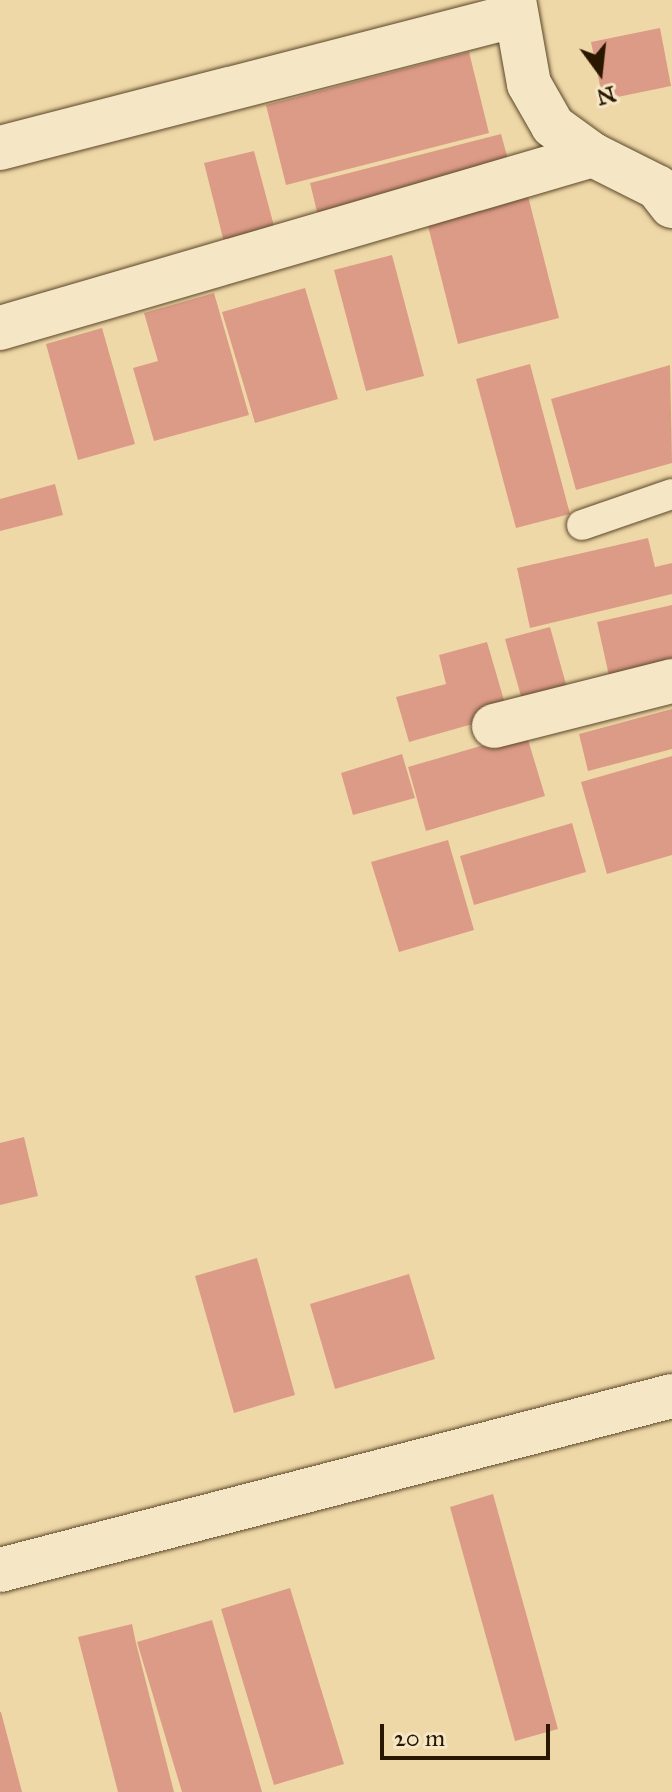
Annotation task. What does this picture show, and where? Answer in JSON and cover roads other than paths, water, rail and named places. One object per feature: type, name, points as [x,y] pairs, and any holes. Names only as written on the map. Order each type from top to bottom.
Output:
[{"type":"street","points":[[0,148],[513,8],[529,84],[553,126],[593,155],[657,187],[672,206]]},
{"type":"street","points":[[0,328],[593,155]]},
{"type":"street","points":[[494,726],[672,681]]},
{"type":"street","points":[[0,1570],[672,1396]]},
{"type":"lane","points":[[582,525],[672,494]]}]
